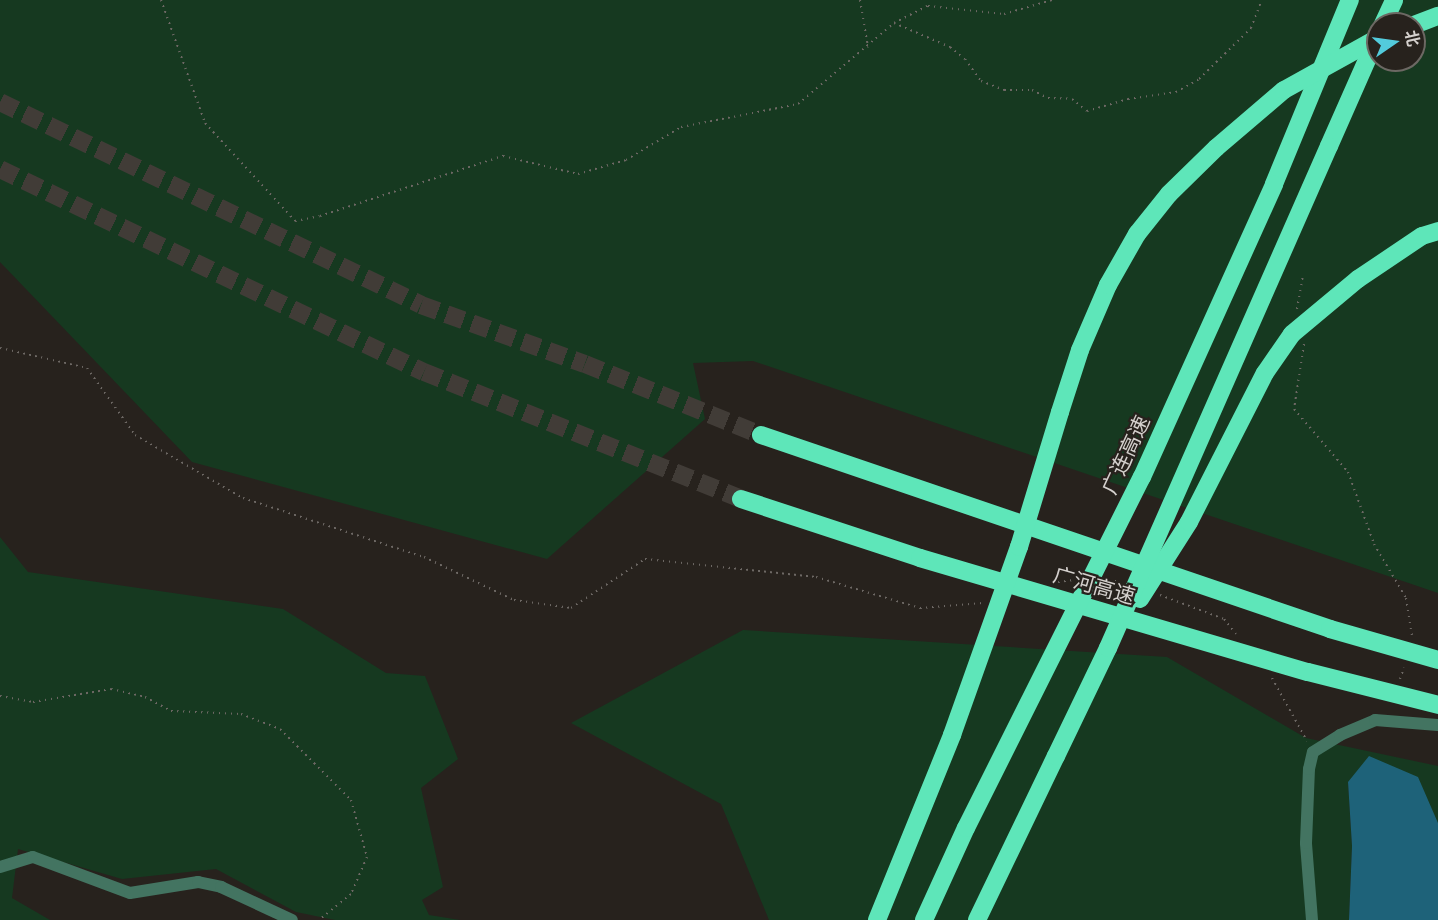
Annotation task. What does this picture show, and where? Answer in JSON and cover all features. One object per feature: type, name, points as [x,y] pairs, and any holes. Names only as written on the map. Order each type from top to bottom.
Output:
[{"type":"highway","name":"广连高速","points":[[924,920],[966,828],[1142,477],[1274,184],[1350,0]]},
{"type":"highway","points":[[877,920],[952,735],[1019,547],[1080,350],[1108,285],[1137,234],[1169,194],[1216,148],[1284,90],[1366,44]]},
{"type":"highway","points":[[977,920],[1108,648],[1366,64]]},
{"type":"highway","points":[[1108,648],[1189,522],[1265,373],[1292,334],[1358,279],[1422,236],[1438,231]]},
{"type":"highway","name":"广河高速","points":[[761,435],[1330,629],[1438,660]]},
{"type":"highway","name":"广河高速","points":[[741,499],[920,558],[1308,672],[1438,705]]},
{"type":"street","points":[[1312,920],[1306,843],[1309,769],[1313,753],[1340,735],[1375,720],[1438,725]]},
{"type":"street","points":[[0,867],[33,857],[130,893],[198,882],[221,887],[292,920]]},
{"type":"path","points":[[161,0],[205,123],[295,220],[320,216],[503,156],[578,174],[626,160],[681,127],[798,104],[894,23],[928,6],[1004,14],[1052,0]]},
{"type":"path","points":[[860,0],[868,47]]},
{"type":"path","points":[[894,23],[950,47],[965,59],[981,81],[1005,90],[1032,90],[1048,98],[1072,99],[1087,111],[1128,99],[1176,92],[1199,79],[1251,28],[1262,0]]},
{"type":"path","points":[[1297,311],[1303,275]]},
{"type":"path","points":[[1303,341],[1305,351],[1294,409],[1348,472],[1374,544],[1406,598],[1412,634],[1409,645]]},
{"type":"path","points":[[0,348],[87,368],[135,435],[243,498],[424,557],[514,600],[571,608],[645,559],[816,577],[920,608],[989,601]]},
{"type":"path","points":[[1057,582],[1079,580]]},
{"type":"path","points":[[1100,580],[1131,585]]},
{"type":"path","points":[[1152,592],[1224,619],[1239,637]]},
{"type":"path","points":[[1396,686],[1404,667]]},
{"type":"path","points":[[1269,674],[1313,753]]},
{"type":"path","points":[[0,696],[33,702],[111,688],[145,697],[171,711],[241,714],[280,729],[351,800],[367,857],[351,894],[320,920]]},
{"type":"green space","points":[[0,0],[1438,0],[1438,593],[753,361],[693,363],[705,419],[547,559],[192,462],[0,262]]},
{"type":"green space","points":[[0,537],[28,572],[283,609],[386,673],[425,676],[458,759],[421,788],[443,887],[422,900],[429,915],[460,920],[335,920],[296,912],[216,869],[122,879],[18,849],[12,898],[50,920],[0,920]]},
{"type":"green space","points":[[743,630],[1167,657],[1306,738],[1438,766],[1438,823],[1348,782],[1352,846],[1349,920],[769,920],[721,804],[571,723]]},
{"type":"water","points":[[1369,756],[1418,777],[1438,823],[1438,920],[1349,920],[1352,846],[1348,782]]},
{"type":"tunnel","points":[[0,102],[421,305],[585,364],[761,435]]},
{"type":"tunnel","points":[[0,169],[424,372],[741,499]]}]
